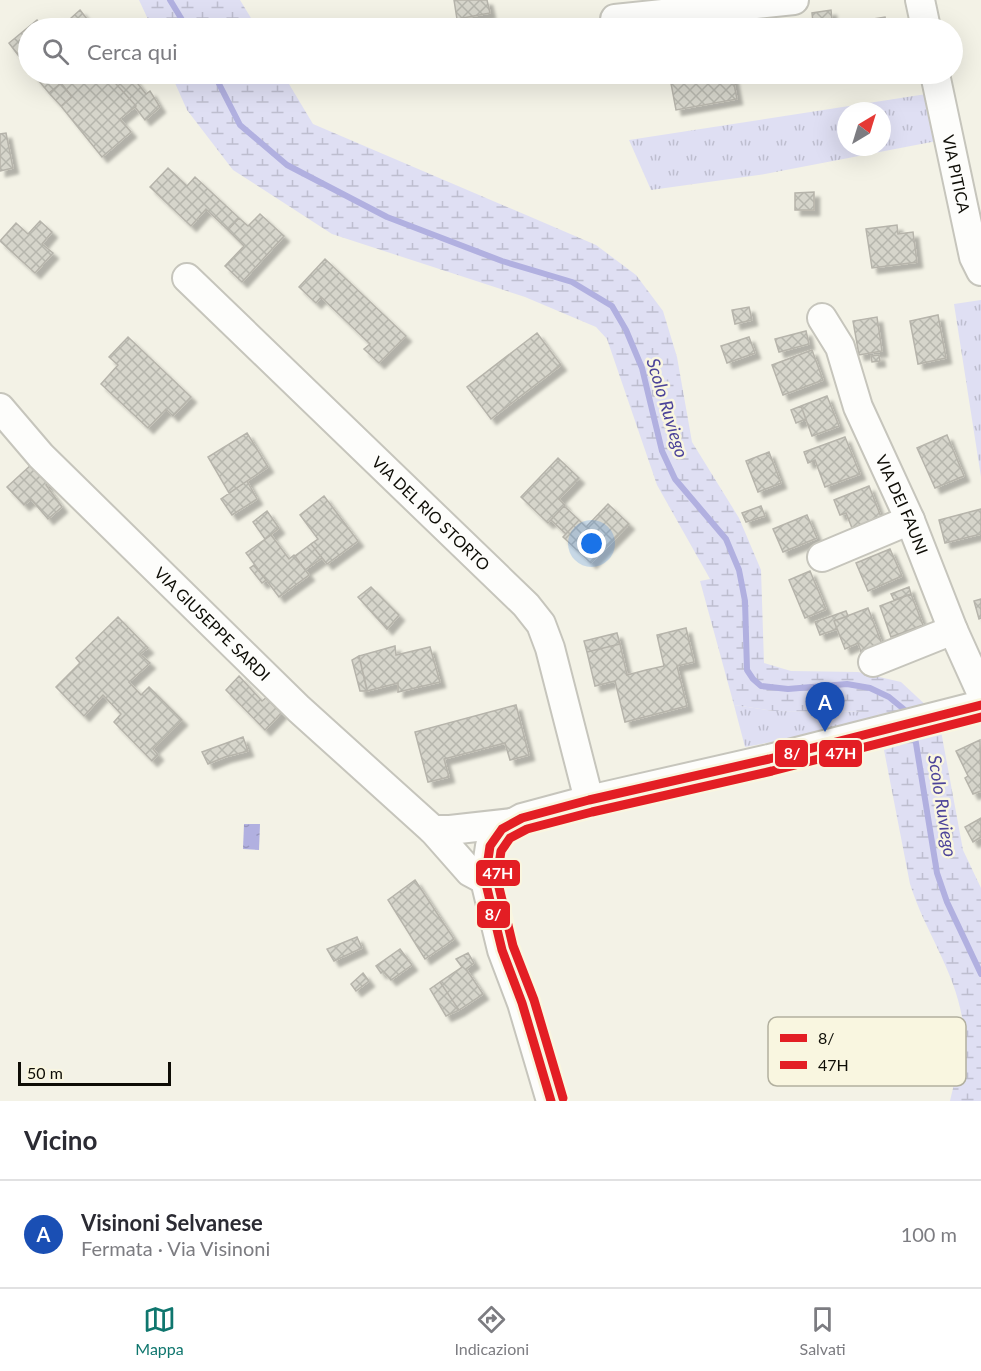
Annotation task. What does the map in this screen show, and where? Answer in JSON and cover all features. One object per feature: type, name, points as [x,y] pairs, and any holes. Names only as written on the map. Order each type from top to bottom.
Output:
[{"type":"street","points":[[624,18],[794,0]]},
{"type":"street","points":[[920,0],[924,18]]},
{"type":"street","name":"VIA PITICA","points":[[937,84],[974,257],[981,271]]},
{"type":"street","name":"VIA DEL RIO STORTO","points":[[187,278],[526,605],[541,624],[550,648],[589,800]]},
{"type":"street","name":"VIA DEI FAUNI","points":[[822,318],[840,348],[858,407],[910,520],[953,630],[981,692]]},
{"type":"street","name":"VIA GIUSEPPE SARDI","points":[[0,408],[41,456],[283,693],[344,752],[433,830],[470,872],[485,880]]},
{"type":"street","points":[[822,557],[910,520]]},
{"type":"street","points":[[873,662],[953,630]]},
{"type":"street","points":[[550,1101],[522,1003],[502,950],[485,880],[490,846],[502,829],[522,818],[589,800],[769,759],[981,705]]},
{"type":"street","points":[[433,830],[512,823]]},
{"type":"green space","points":[[139,0],[240,0],[251,18],[147,18]]},
{"type":"green space","points":[[175,84],[289,84],[313,124],[596,245],[636,275],[663,311],[677,357],[692,442],[739,518],[761,570],[764,663],[791,671],[858,672],[901,682],[930,709],[885,721],[877,712],[774,711],[734,705],[700,581],[710,579],[657,485],[607,339],[596,327],[525,297],[332,234],[233,170],[187,110]]},
{"type":"green space","points":[[933,93],[942,140],[891,150],[891,102],[875,102]]},
{"type":"green space","points":[[837,108],[837,156],[859,156],[765,174],[651,190],[629,140]]},
{"type":"green space","points":[[981,300],[981,477],[954,304]]},
{"type":"green space","points":[[734,705],[774,711],[877,712],[885,721],[745,747]]},
{"type":"green space","points":[[941,731],[963,850],[981,888],[981,1101],[950,1101],[954,1086],[966,1086],[966,1017],[962,1017],[947,969],[910,884],[884,750],[901,745],[898,741]]},
{"type":"water","points":[[244,824],[260,824],[259,850],[243,849]]},
{"type":"building","points":[[454,0],[487,0],[490,13],[457,18]]},
{"type":"building","points":[[80,10],[86,18],[71,18]]},
{"type":"building","points":[[831,10],[832,18],[812,18],[812,13]]},
{"type":"building","points":[[18,36],[18,55],[9,43]]},
{"type":"building","points":[[41,84],[60,84],[49,93]]},
{"type":"building","points":[[62,84],[116,84],[136,106],[120,119],[131,132],[102,157],[61,106],[72,97]]},
{"type":"building","points":[[62,84],[72,97],[61,106],[49,93]]},
{"type":"building","points":[[116,84],[138,84],[146,94],[150,91],[160,107],[145,120]]},
{"type":"building","points":[[671,84],[734,84],[737,99],[676,110]]},
{"type":"building","points":[[6,133],[13,168],[0,171],[0,134]]},
{"type":"building","points":[[168,168],[187,186],[195,177],[239,218],[228,230],[206,209],[191,226],[150,187]]},
{"type":"building","points":[[814,192],[814,210],[795,210],[795,193]]},
{"type":"building","points":[[260,214],[284,236],[242,282],[225,266],[244,246],[228,230],[239,218],[248,226]]},
{"type":"building","points":[[40,221],[52,232],[42,244],[53,253],[35,273],[0,241],[16,223],[28,234]]},
{"type":"building","points":[[897,225],[898,234],[913,232],[917,262],[872,268],[866,229]]},
{"type":"building","points":[[325,259],[406,336],[379,363],[364,349],[370,344],[321,297],[316,303],[299,287]]},
{"type":"building","points":[[749,307],[752,320],[735,324],[732,310]]},
{"type":"building","points":[[938,315],[946,358],[918,364],[910,321]]},
{"type":"building","points":[[877,317],[882,351],[859,355],[853,321]]},
{"type":"building","points":[[806,331],[809,344],[779,352],[775,339]]},
{"type":"building","points":[[537,333],[561,365],[491,419],[467,387]]},
{"type":"building","points":[[128,337],[191,397],[173,416],[166,409],[148,428],[101,384],[118,365],[109,357]]},
{"type":"building","points":[[749,337],[755,353],[727,363],[721,346]]},
{"type":"building","points":[[812,350],[823,380],[783,395],[772,365]]},
{"type":"building","points":[[879,355],[880,361],[872,362],[871,356]]},
{"type":"building","points":[[827,396],[839,426],[812,436],[801,406]]},
{"type":"building","points":[[801,406],[806,419],[796,423],[791,410]]},
{"type":"building","points":[[247,433],[268,467],[229,493],[208,457]]},
{"type":"building","points":[[947,435],[964,476],[935,488],[917,448]]},
{"type":"building","points":[[845,437],[860,474],[825,487],[815,460],[808,463],[804,452]]},
{"type":"building","points":[[769,452],[781,483],[758,492],[746,461]]},
{"type":"building","points":[[558,458],[579,478],[559,499],[565,505],[548,523],[521,497]]},
{"type":"building","points":[[32,464],[50,482],[46,485],[62,507],[48,519],[31,499],[24,505],[7,487]]},
{"type":"building","points":[[247,481],[257,499],[232,515],[221,499]]},
{"type":"building","points":[[869,486],[883,522],[854,533],[846,513],[840,515],[834,500]]},
{"type":"building","points":[[324,496],[358,541],[327,564],[311,544],[318,539],[300,515]]},
{"type":"building","points":[[608,504],[629,524],[591,563],[563,537],[579,520],[586,527]]},
{"type":"building","points":[[564,506],[579,520],[566,534],[551,520]]},
{"type":"building","points":[[761,506],[765,516],[746,522],[742,513]]},
{"type":"building","points":[[981,509],[981,534],[945,543],[939,520]]},
{"type":"building","points":[[267,511],[279,528],[265,539],[253,522]]},
{"type":"building","points":[[807,515],[817,538],[783,552],[773,529]]},
{"type":"building","points":[[271,535],[289,559],[294,555],[309,575],[279,597],[246,553]]},
{"type":"building","points":[[311,544],[322,558],[305,570],[295,556]]},
{"type":"building","points":[[890,549],[902,576],[868,591],[856,563]]},
{"type":"building","points":[[254,565],[266,580],[262,583],[250,568]]},
{"type":"building","points":[[810,571],[826,609],[805,618],[789,580]]},
{"type":"building","points":[[371,587],[399,615],[387,629],[358,597]]},
{"type":"building","points":[[909,587],[911,594],[894,600],[891,594]]},
{"type":"building","points":[[911,594],[923,625],[891,637],[880,606]]},
{"type":"building","points":[[981,599],[981,618],[979,619],[974,601]]},
{"type":"building","points":[[868,608],[882,644],[861,652],[858,643],[845,649],[834,621]]},
{"type":"building","points":[[846,611],[848,616],[834,621],[837,629],[820,635],[815,622]]},
{"type":"building","points":[[118,617],[148,648],[140,654],[150,663],[129,682],[141,695],[149,687],[182,720],[153,749],[158,755],[152,761],[114,722],[121,714],[103,695],[84,716],[56,687],[80,663],[76,658]]},
{"type":"building","points":[[686,628],[694,662],[677,666],[687,706],[625,722],[615,681],[595,686],[587,652],[620,644],[627,675],[664,666],[657,635]]},
{"type":"building","points":[[617,633],[620,644],[587,652],[584,641]]},
{"type":"building","points":[[395,646],[396,655],[430,647],[440,682],[398,692],[398,683],[367,691],[359,656]]},
{"type":"building","points":[[359,656],[367,691],[360,691],[352,660]]},
{"type":"building","points":[[239,676],[262,701],[268,696],[282,712],[265,730],[226,690]]},
{"type":"building","points":[[516,705],[529,755],[510,760],[505,743],[444,759],[449,777],[428,782],[415,732]]},
{"type":"building","points":[[243,737],[248,751],[208,764],[202,752]]},
{"type":"building","points":[[980,740],[981,791],[973,794],[965,778],[968,776],[956,751]]},
{"type":"building","points":[[981,818],[981,837],[973,842],[965,827]]},
{"type":"building","points":[[415,880],[454,939],[425,959],[388,900]]},
{"type":"building","points":[[357,937],[362,948],[334,961],[327,949]]},
{"type":"building","points":[[400,949],[412,965],[391,980],[376,966]]},
{"type":"building","points":[[468,953],[474,963],[466,969],[483,994],[459,1010],[440,982],[462,967],[456,959]]},
{"type":"building","points":[[363,973],[369,981],[356,991],[351,984]]},
{"type":"building","points":[[440,982],[459,1010],[446,1016],[430,989]]},
{"type":"waterway","name":"Scolo Ruviego","points":[[170,0],[181,18]]},
{"type":"waterway","name":"Scolo Ruviego","points":[[219,84],[240,125],[287,165],[387,217],[502,261],[572,282],[612,306],[626,330],[642,368],[662,451],[675,479],[726,539],[739,570],[745,601],[747,670],[753,679],[761,686],[788,689],[847,684],[870,688],[889,697],[906,711],[908,716]]},
{"type":"waterway","name":"Scolo Ruviego","points":[[914,731],[937,873],[947,902],[981,974]]},
{"type":"transit line","name":"8/","points":[[551,1101],[522,1003],[502,950],[485,880],[490,846],[502,829],[522,818],[589,800],[769,759],[981,705]]},
{"type":"transit line","name":"47H","points":[[563,1098],[534,1000],[513,946],[497,879],[501,851],[510,838],[527,829],[592,812],[772,771],[981,717]]},
{"type":"place","name":"Visinoni Selvanese","points":[[825,732]]}]
